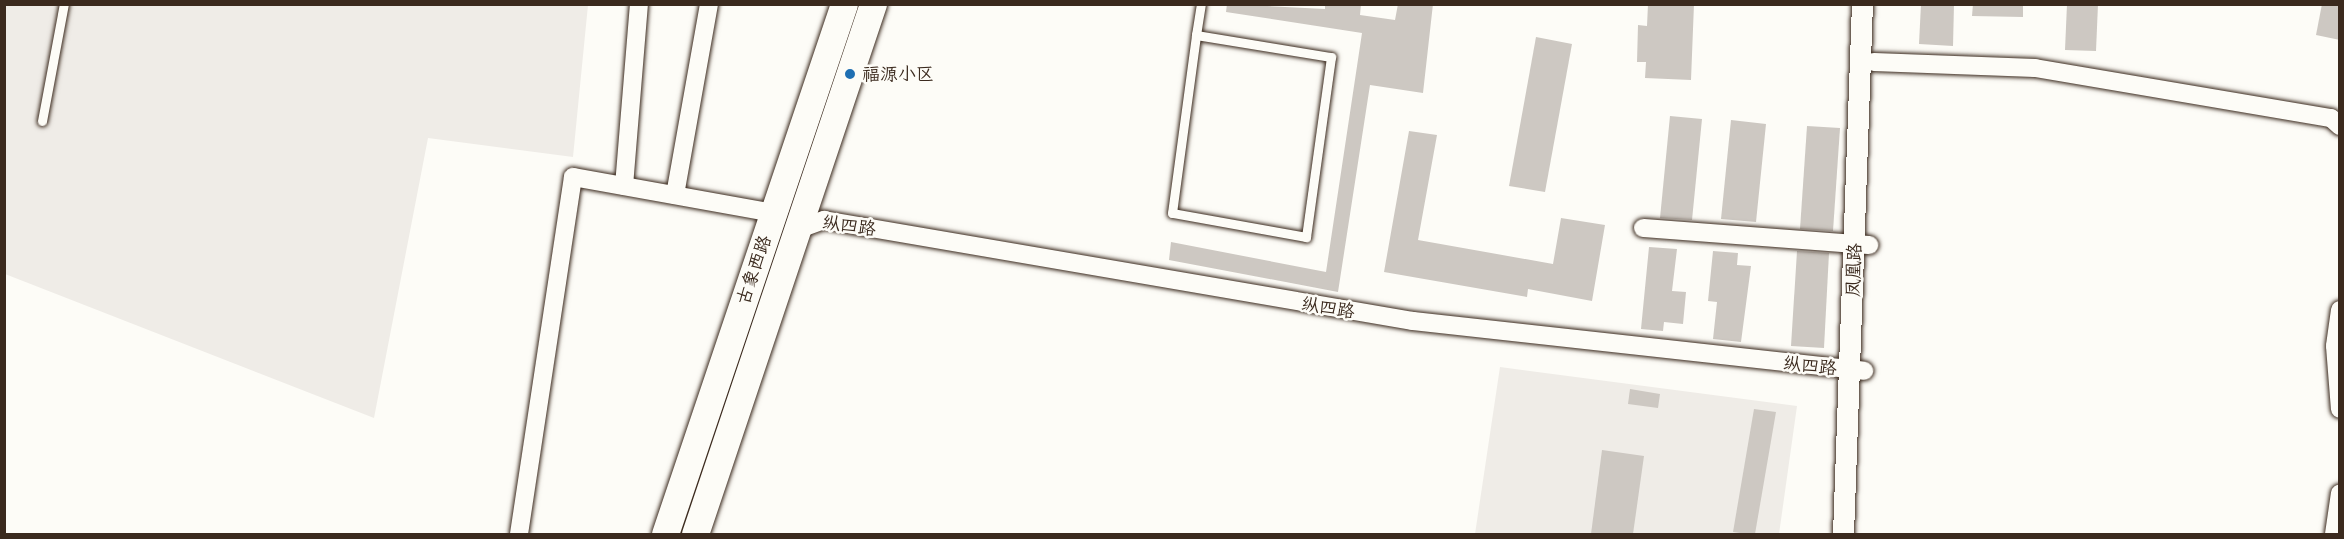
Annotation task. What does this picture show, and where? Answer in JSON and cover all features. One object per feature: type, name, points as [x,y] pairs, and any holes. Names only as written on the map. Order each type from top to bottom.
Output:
[{"type":"main road","name":"古象西路","points":[[665,534],[844,4]]},
{"type":"main road","name":"古象西路","points":[[695,534],[873,4]]},
{"type":"street","points":[[624,186],[639,4]]},
{"type":"street","points":[[675,195],[709,4]]},
{"type":"street","name":"凤凰路","points":[[1862,4],[1862,245]]},
{"type":"street","name":"凤凰路","points":[[1857,534],[1857,367],[1874,62],[1875,4]]},
{"type":"street","points":[[1874,62],[2035,68],[2331,118],[2340,126]]},
{"type":"street","points":[[519,534],[573,177],[774,213]]},
{"type":"street","name":"纵四路","points":[[811,191],[816,205],[827,212],[1272,290],[1857,367]]},
{"type":"street","name":"纵四路","points":[[799,229],[824,220],[1389,317],[1857,367]]},
{"type":"street","points":[[1643,228],[1862,245]]},
{"type":"street","points":[[2340,310],[2335,346],[2340,409]]},
{"type":"street","name":"凤凰路","points":[[1843,534],[1857,367]]},
{"type":"street","points":[[2334,534],[2340,493]]},
{"type":"lane","points":[[42,122],[64,4]]},
{"type":"lane","points":[[1196,35],[1331,57],[1306,237],[1172,213],[1196,35],[1201,4]]},
{"type":"shaded area","points":[[4,5],[588,5],[573,157],[428,138],[374,418],[5,274]]},
{"type":"shaded area","points":[[1500,367],[1797,406],[1779,534],[1475,534]]},
{"type":"building","points":[[1227,4],[1325,9],[1325,4],[1361,4],[1360,15],[1395,20],[1398,4],[1433,4],[1423,93],[1370,85],[1338,292],[1169,260],[1171,242],[1326,272],[1362,33],[1226,12]]},
{"type":"building","points":[[1648,4],[1694,4],[1691,80],[1645,78],[1646,62],[1637,62],[1638,25],[1647,26]]},
{"type":"building","points":[[1921,4],[1954,4],[1953,46],[1919,44]]},
{"type":"building","points":[[1973,4],[2023,4],[2023,17],[1972,16]]},
{"type":"building","points":[[2067,4],[2098,4],[2096,51],[2065,50]]},
{"type":"building","points":[[2322,4],[2340,4],[2340,40],[2316,35]]},
{"type":"building","points":[[1536,37],[1572,44],[1545,192],[1509,186]]},
{"type":"building","points":[[1670,116],[1702,119],[1692,220],[1660,218]]},
{"type":"building","points":[[1731,120],[1766,124],[1756,222],[1721,219]]},
{"type":"building","points":[[1807,126],[1840,128],[1833,231],[1800,229]]},
{"type":"building","points":[[1409,131],[1437,135],[1418,240],[1553,264],[1561,218],[1605,225],[1592,301],[1528,289],[1527,297],[1384,272]]},
{"type":"building","points":[[1649,247],[1677,249],[1672,291],[1686,292],[1683,324],[1664,322],[1663,331],[1641,329]]},
{"type":"building","points":[[1713,251],[1738,253],[1737,265],[1751,266],[1741,342],[1713,339],[1717,302],[1708,301]]},
{"type":"building","points":[[1797,251],[1829,253],[1824,348],[1791,346]]},
{"type":"building","points":[[1630,389],[1660,394],[1658,408],[1628,404]]},
{"type":"building","points":[[1754,409],[1776,412],[1755,534],[1747,534],[1733,532]]},
{"type":"building","points":[[1602,450],[1644,456],[1633,534],[1591,534]]},
{"type":"place","name":"福源小区","points":[[850,74]]}]
